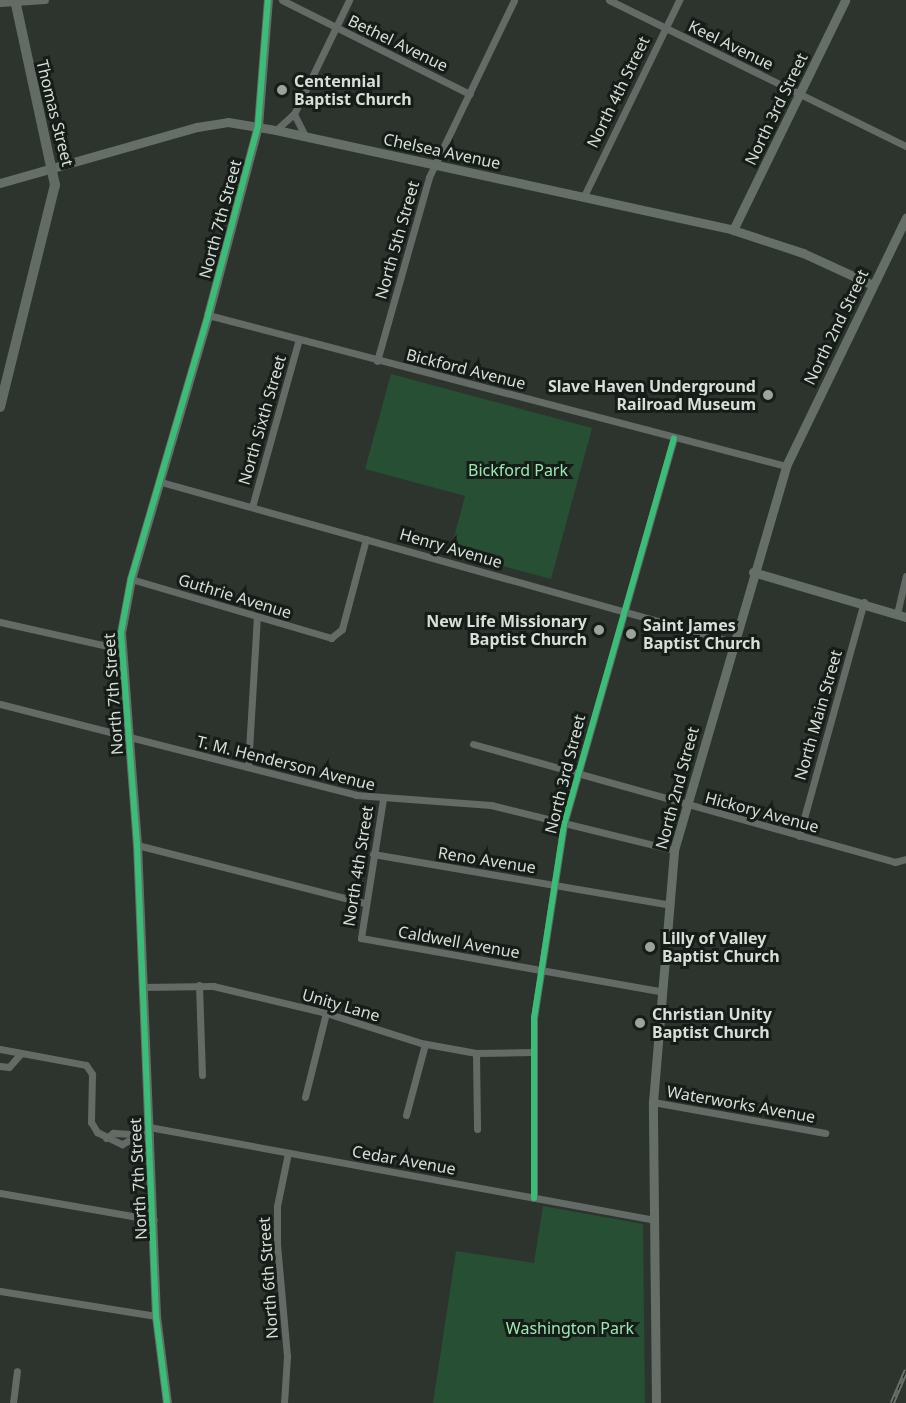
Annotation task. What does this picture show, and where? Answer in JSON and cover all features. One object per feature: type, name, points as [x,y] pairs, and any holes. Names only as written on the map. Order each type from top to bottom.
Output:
[{"type":"main road","name":"North 7th Street","points":[[167,1403],[156,1316],[154,1220],[137,845],[121,649],[131,579],[208,315],[258,126],[268,0]]},
{"type":"main road","name":"North 3rd Street","points":[[733,230],[845,0]]},
{"type":"main road","name":"Thomas Street","points":[[0,407],[49,221],[56,185],[54,168],[36,107],[15,1]]},
{"type":"main road","name":"Chelsea Avenue","points":[[0,183],[197,127],[228,122],[305,136],[733,230],[803,253],[873,285]]},
{"type":"main road","name":"North 2nd Street","points":[[656,1403],[653,1102],[666,904],[674,850],[786,465],[906,218]]},
{"type":"main road","points":[[753,572],[864,602],[901,615]]},
{"type":"street","points":[[0,3],[45,0]]},
{"type":"street","name":"Bethel Avenue","points":[[282,0],[470,94]]},
{"type":"street","points":[[276,130],[294,114],[350,0]]},
{"type":"street","name":"North 5th Street","points":[[377,361],[434,165],[514,0]]},
{"type":"street","name":"Keel Avenue","points":[[609,0],[906,146]]},
{"type":"street","name":"North 4th Street","points":[[584,196],[679,0]]},
{"type":"street","points":[[294,114],[305,136]]},
{"type":"street","name":"Bickford Avenue","points":[[208,315],[377,361],[786,465]]},
{"type":"street","name":"North Sixth Street","points":[[252,507],[299,339]]},
{"type":"street","name":"North 3rd Street","points":[[534,1197],[533,1052],[542,971],[564,824],[576,775],[674,438]]},
{"type":"street","name":"Henry Avenue","points":[[161,482],[734,642]]},
{"type":"street","name":"Guthrie Avenue","points":[[131,579],[331,638],[342,629],[366,539]]},
{"type":"street","points":[[901,615],[906,576]]},
{"type":"street","name":"North Main Street","points":[[799,836],[864,602]]},
{"type":"street","points":[[249,767],[257,617]]},
{"type":"street","points":[[0,622],[121,649]]},
{"type":"street","name":"T. M. Henderson Avenue","points":[[0,704],[130,740],[383,799],[491,805],[674,850]]},
{"type":"street","name":"Hickory Avenue","points":[[473,744],[576,775],[895,862],[906,859]]},
{"type":"street","name":"North 4th Street","points":[[361,938],[364,903],[383,799]]},
{"type":"street","points":[[137,845],[364,903]]},
{"type":"street","name":"Reno Avenue","points":[[373,854],[666,904]]},
{"type":"street","name":"Caldwell Avenue","points":[[361,938],[660,991]]},
{"type":"street","points":[[199,985],[202,1075]]},
{"type":"street","name":"Unity Lane","points":[[142,987],[199,985],[326,1013],[425,1044],[476,1053],[533,1052]]},
{"type":"street","points":[[305,1097],[326,1013]]},
{"type":"street","points":[[406,1115],[425,1044]]},
{"type":"street","points":[[0,1049],[80,1062],[91,1069],[92,1122],[106,1138],[122,1144],[137,1136]]},
{"type":"street","points":[[0,1066],[9,1067],[21,1053]]},
{"type":"street","points":[[476,1053],[477,1129]]},
{"type":"street","name":"Waterworks Avenue","points":[[653,1102],[825,1133]]},
{"type":"street","name":"Cedar Avenue","points":[[137,1136],[149,1131],[288,1153],[655,1220]]},
{"type":"street","points":[[106,1138],[113,1133],[137,1136]]},
{"type":"street","name":"North 6th Street","points":[[284,1403],[287,1356],[277,1245],[277,1206],[288,1153]]},
{"type":"street","points":[[0,1193],[154,1220]]},
{"type":"street","points":[[0,1290],[156,1316]]},
{"type":"street","points":[[13,1403],[17,1371]]},
{"type":"green space","name":"Bickford Park","points":[[391,374],[592,428],[551,579],[450,552],[465,496],[365,469]]},
{"type":"green space","name":"Washington Park","points":[[543,1206],[643,1224],[645,1403],[433,1403],[456,1251],[534,1263]]},
{"type":"railway","points":[[892,1403],[906,1370]]},
{"type":"cycle path","points":[[167,1403],[156,1316],[137,845],[121,633],[131,579],[208,315],[258,126],[268,0]]},
{"type":"cycle path","points":[[534,1198],[534,1018],[564,824],[674,438]]},
{"type":"place","name":"Centennial Baptist Church","points":[[282,90]]},
{"type":"place","name":"Slave Haven Underground Railroad Museum","points":[[768,395]]},
{"type":"place","name":"New Life Missionary Baptist Church","points":[[599,630]]},
{"type":"place","name":"Saint James Baptist Church","points":[[631,634]]},
{"type":"place","name":"Lilly of Valley Baptist Church","points":[[650,947]]},
{"type":"place","name":"Christian Unity Baptist Church","points":[[640,1023]]}]
